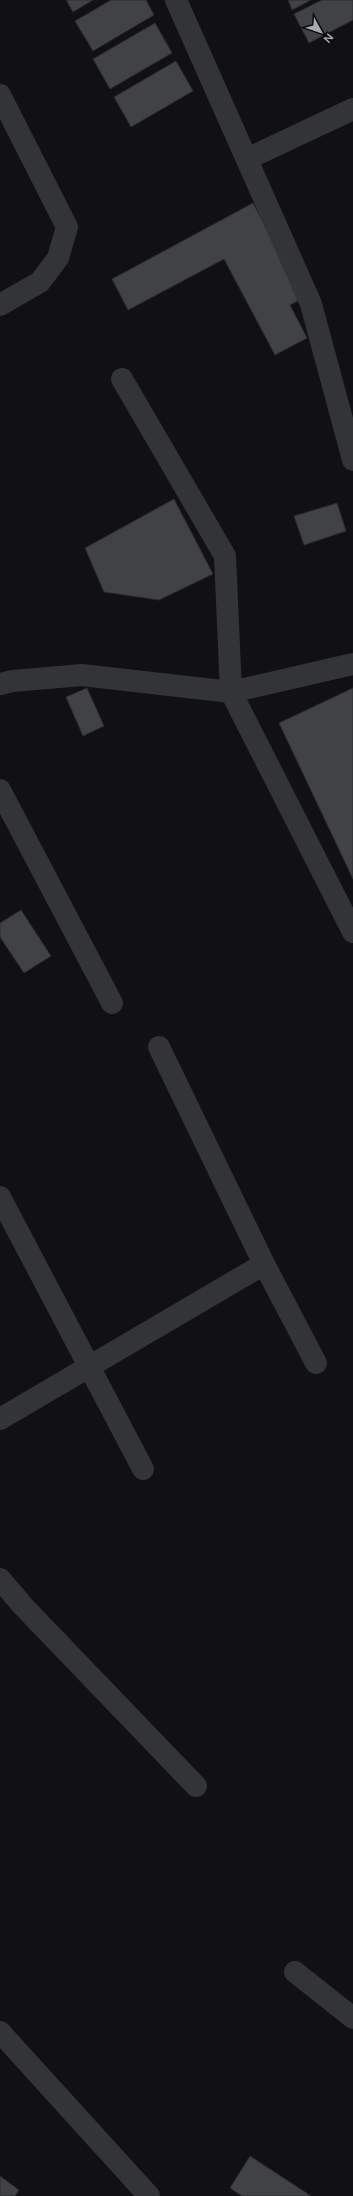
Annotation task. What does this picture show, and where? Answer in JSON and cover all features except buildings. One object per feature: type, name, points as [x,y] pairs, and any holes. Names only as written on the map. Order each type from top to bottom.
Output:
[{"type":"street","points":[[176,0],[311,304],[353,460]]},
{"type":"street","points":[[0,95],[67,227],[58,258],[40,282],[0,305]]},
{"type":"street","points":[[247,160],[353,109]]},
{"type":"street","points":[[122,379],[225,556],[231,692],[353,932]]},
{"type":"street","points":[[0,684],[14,681],[82,675],[231,692],[353,664]]},
{"type":"street","points":[[0,790],[112,1003]]},
{"type":"street","points":[[159,1047],[264,1264],[316,1364]]},
{"type":"street","points":[[0,1196],[143,1469]]},
{"type":"street","points":[[0,1419],[264,1264]]},
{"type":"street","points":[[0,1579],[23,1606],[196,1786]]},
{"type":"street","points":[[295,1972],[353,2018]]},
{"type":"street","points":[[0,2032],[149,2196]]}]
